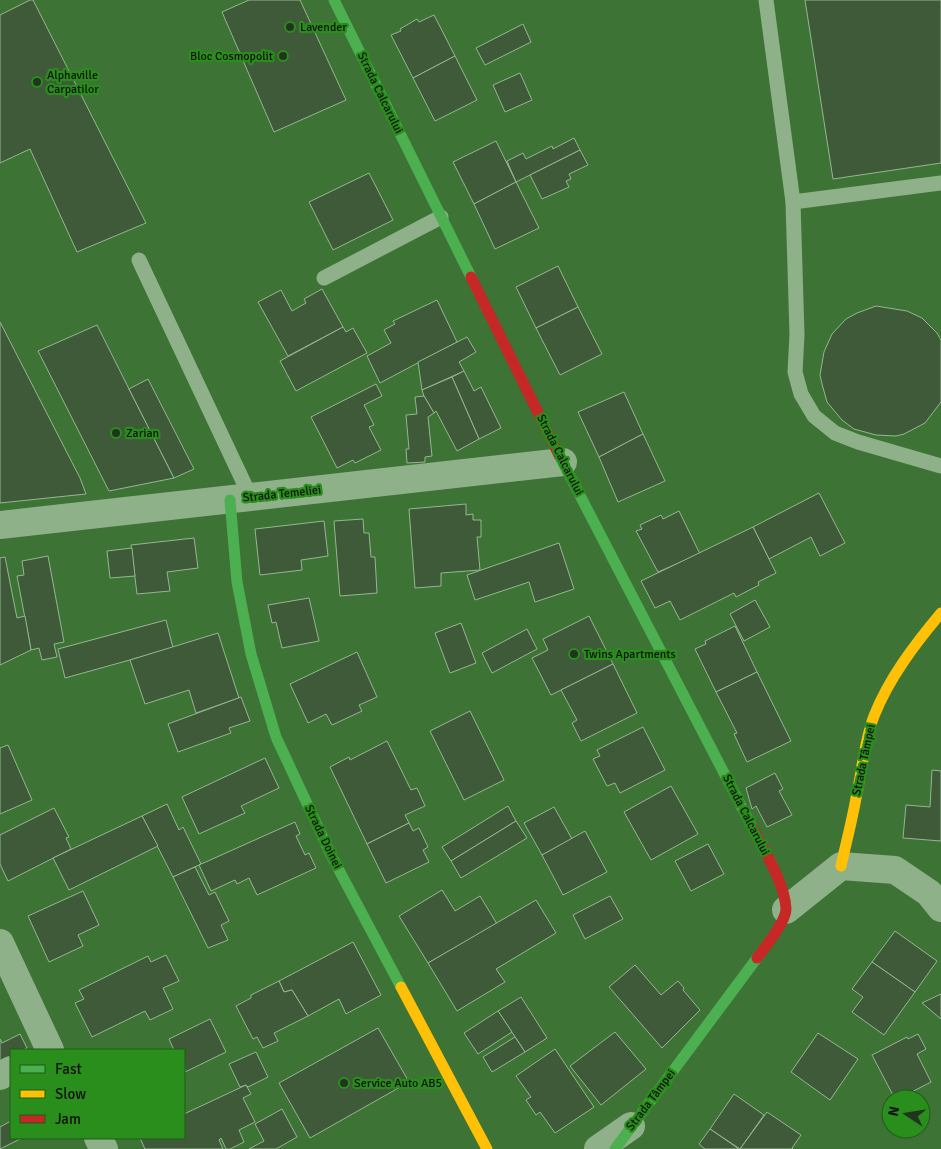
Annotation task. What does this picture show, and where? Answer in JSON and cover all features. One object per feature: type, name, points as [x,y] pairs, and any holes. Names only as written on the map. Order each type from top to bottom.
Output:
[{"type":"street","name":"Strada Calcarului","points":[[334,0],[563,462],[779,880],[782,921]]},
{"type":"street","name":"Strada Temeliei","points":[[0,525],[563,462]]},
{"type":"street","name":"Strada Doinei","points":[[240,499],[237,582],[251,654],[276,737],[331,855],[487,1149]]},
{"type":"street","name":"Strada Tâmpei","points":[[840,866],[874,716],[892,681],[928,628],[941,614]]},
{"type":"street","points":[[782,921],[840,866],[894,870],[929,893],[941,908]]},
{"type":"street","name":"Strada Tâmpei","points":[[615,1149],[782,921]]},
{"type":"street","points":[[0,943],[49,1049]]},
{"type":"street","points":[[598,1149],[631,1126]]},
{"type":"lane","points":[[766,0],[793,202],[797,335],[795,372],[801,394],[814,416],[835,433],[858,442],[941,466]]},
{"type":"lane","points":[[793,202],[941,183]]},
{"type":"lane","points":[[324,278],[441,217]]},
{"type":"lane","points":[[139,260],[240,499]]},
{"type":"building","name":"Alphaville Carpatilor","points":[[33,0],[146,223],[77,252],[30,149],[0,163],[0,15]]},
{"type":"building","name":"Bloc Cosmopolit","points":[[249,0],[300,0],[346,100],[274,132],[222,12]]},
{"type":"building","points":[[805,0],[941,0],[941,163],[833,179]]},
{"type":"building","points":[[434,15],[455,56],[413,78],[391,35],[401,31],[400,29],[417,19],[419,22]]},
{"type":"building","points":[[523,24],[531,42],[485,65],[476,48]]},
{"type":"building","points":[[455,56],[477,100],[435,121],[413,78]]},
{"type":"building","points":[[520,73],[532,100],[505,112],[493,85]]},
{"type":"building","points":[[574,138],[580,150],[516,182],[507,161],[523,153],[526,159],[552,146],[553,149]]},
{"type":"building","points":[[496,141],[516,182],[474,204],[453,162]]},
{"type":"building","points":[[580,150],[588,165],[569,174],[571,179],[566,181],[569,187],[542,199],[530,175]]},
{"type":"building","points":[[369,173],[393,220],[333,250],[309,202]]},
{"type":"building","points":[[516,182],[539,228],[495,249],[474,204]]},
{"type":"building","points":[[558,266],[578,307],[536,328],[516,287]]},
{"type":"building","points":[[322,289],[343,327],[288,356],[258,302],[281,290],[292,311],[306,303],[304,299]]},
{"type":"building","points":[[437,300],[457,342],[380,383],[367,356],[391,343],[384,330],[395,324],[393,321]]},
{"type":"building","points":[[876,306],[907,311],[922,318],[937,333],[941,340],[941,402],[925,423],[896,436],[876,435],[854,429],[842,420],[827,402],[820,375],[824,352],[832,334],[846,319]]},
{"type":"building","points":[[578,307],[602,354],[560,375],[536,328]]},
{"type":"building","points":[[0,322],[80,478],[86,494],[0,503]]},
{"type":"building","name":"Zarian","points":[[97,325],[174,478],[109,491],[38,351]]},
{"type":"building","points":[[343,327],[346,332],[353,328],[367,353],[296,391],[280,361]]},
{"type":"building","points":[[467,337],[476,352],[459,362],[464,371],[422,390],[418,362]]},
{"type":"building","points":[[464,371],[474,391],[481,387],[501,428],[479,439],[452,377]]},
{"type":"building","points":[[452,377],[479,439],[457,451],[436,411],[434,413],[422,390]]},
{"type":"building","points":[[148,379],[194,469],[174,478],[129,389]]},
{"type":"building","points":[[376,384],[382,396],[364,405],[374,425],[369,427],[381,450],[355,463],[353,460],[337,468],[311,417]]},
{"type":"building","points":[[624,392],[643,434],[599,457],[578,412]]},
{"type":"building","points":[[424,396],[434,413],[428,417],[432,456],[425,457],[425,462],[407,463],[406,449],[409,449],[406,415],[417,414],[415,397]]},
{"type":"building","points":[[643,434],[665,481],[618,502],[599,457]]},
{"type":"building","points":[[819,493],[845,543],[820,556],[811,537],[769,559],[753,527]]},
{"type":"building","points":[[466,504],[466,515],[473,514],[473,520],[481,520],[481,537],[477,537],[480,570],[441,573],[441,586],[415,588],[409,509]]},
{"type":"building","points":[[679,511],[700,554],[658,572],[636,531],[642,529],[640,525],[661,515],[663,519]]},
{"type":"building","points":[[363,519],[364,533],[369,533],[371,557],[375,557],[377,593],[340,596],[334,521]]},
{"type":"building","points":[[324,521],[328,556],[301,560],[302,570],[260,575],[255,529]]},
{"type":"building","points":[[753,527],[776,573],[758,582],[759,585],[736,597],[734,593],[680,620],[670,601],[655,608],[641,581]]},
{"type":"building","points":[[194,538],[198,568],[167,572],[170,591],[137,594],[131,545]]},
{"type":"building","points":[[559,543],[574,589],[535,602],[529,582],[475,600],[467,575]]},
{"type":"building","points":[[132,548],[135,576],[110,578],[107,551]]},
{"type":"building","points":[[48,556],[64,642],[54,644],[57,657],[42,660],[39,648],[31,650],[17,576],[24,575],[22,561]]},
{"type":"building","points":[[5,557],[17,618],[25,616],[31,650],[0,665],[0,558]]},
{"type":"building","points":[[309,598],[319,641],[282,648],[276,622],[272,623],[268,605]]},
{"type":"building","points":[[755,600],[770,627],[744,641],[730,614]]},
{"type":"building","name":"Twins Apartments","points":[[589,616],[613,664],[551,695],[532,658],[548,650],[543,639]]},
{"type":"building","points":[[166,620],[173,648],[65,678],[58,649]]},
{"type":"building","points":[[461,623],[476,663],[450,673],[435,633]]},
{"type":"building","points":[[735,626],[757,672],[716,692],[695,649],[706,644],[705,641]]},
{"type":"building","points":[[527,629],[537,649],[492,673],[482,653]]},
{"type":"building","points":[[218,633],[239,698],[196,713],[189,690],[145,704],[130,660]]},
{"type":"building","points":[[357,652],[377,697],[359,705],[362,711],[332,725],[326,714],[308,723],[290,684]]},
{"type":"building","points":[[613,664],[637,713],[581,741],[572,723],[577,720],[561,690]]},
{"type":"building","points":[[757,672],[791,741],[747,762],[734,734],[737,733],[716,692]]},
{"type":"building","points":[[241,697],[250,721],[229,728],[231,733],[178,752],[168,724]]},
{"type":"building","points":[[470,711],[504,780],[464,800],[430,731]]},
{"type":"building","points":[[643,727],[665,770],[620,793],[615,783],[607,786],[593,759],[600,756],[597,750]]},
{"type":"building","points":[[387,741],[411,790],[417,788],[425,806],[405,815],[409,823],[367,844],[330,767],[349,757],[350,760]]},
{"type":"building","points":[[8,745],[32,800],[0,814],[0,748]]},
{"type":"building","points":[[265,758],[279,788],[241,806],[245,813],[199,834],[182,797]]},
{"type":"building","points":[[932,770],[941,771],[941,841],[903,838],[906,805],[930,807]]},
{"type":"building","points":[[775,773],[783,789],[779,791],[792,815],[767,827],[756,806],[752,809],[746,788]]},
{"type":"building","points":[[671,786],[698,834],[651,860],[624,812]]},
{"type":"building","points":[[167,804],[179,830],[183,827],[201,864],[173,877],[142,816]]},
{"type":"building","points":[[508,806],[516,821],[451,861],[442,847]]},
{"type":"building","points":[[554,807],[572,839],[542,855],[524,823]]},
{"type":"building","points":[[54,808],[69,837],[66,838],[71,849],[8,881],[0,864],[0,835]]},
{"type":"building","points":[[142,816],[158,846],[69,890],[53,858]]},
{"type":"building","points":[[516,821],[527,838],[461,878],[451,861]]},
{"type":"building","points":[[295,822],[300,834],[296,836],[305,855],[309,853],[316,868],[257,895],[249,878],[237,884],[235,880],[211,891],[199,865]]},
{"type":"building","points":[[409,823],[413,831],[419,828],[428,847],[423,850],[429,862],[386,883],[367,844]]},
{"type":"building","points":[[585,831],[607,872],[563,895],[542,855]]},
{"type":"building","points":[[708,844],[724,874],[691,891],[675,861]]},
{"type":"building","points":[[195,867],[209,895],[215,892],[229,921],[221,925],[228,940],[208,948],[173,877]]},
{"type":"building","points":[[442,890],[455,911],[480,896],[497,924],[428,963],[399,916]]},
{"type":"building","points":[[83,891],[99,925],[78,935],[83,946],[49,962],[28,916]]},
{"type":"building","points":[[610,896],[623,919],[585,939],[573,915]]},
{"type":"building","points":[[536,900],[556,933],[496,969],[505,982],[457,1011],[428,963]]},
{"type":"building","points":[[895,931],[937,961],[915,992],[872,962]]},
{"type":"building","points":[[353,942],[381,995],[346,1014],[339,999],[308,1016],[292,990],[284,992],[279,981]]},
{"type":"building","points":[[166,955],[179,981],[163,988],[173,1009],[150,1020],[145,1011],[92,1037],[75,1003],[84,999],[79,990],[148,956],[151,962]]},
{"type":"building","points":[[872,962],[915,992],[884,1035],[852,1012],[863,997],[852,989]]},
{"type":"building","points":[[635,965],[661,995],[678,981],[700,1010],[662,1048],[609,987]]},
{"type":"building","points":[[279,981],[284,992],[292,990],[308,1016],[274,1033],[278,1041],[263,1048],[257,1037],[253,1039],[236,1006],[251,998],[251,995]]},
{"type":"building","points":[[941,994],[941,1019],[922,1003]]},
{"type":"building","points":[[521,997],[547,1038],[525,1052],[498,1011]]},
{"type":"building","points":[[498,1011],[512,1032],[478,1054],[464,1033]]},
{"type":"building","points":[[210,1019],[226,1052],[185,1072],[185,1049],[174,1049],[169,1039]]},
{"type":"building","name":"Service Auto AB5","points":[[378,1028],[409,1082],[310,1138],[279,1083]]},
{"type":"building","points":[[615,1032],[646,1069],[601,1105],[570,1066]]},
{"type":"building","points":[[818,1033],[858,1059],[830,1100],[791,1072]]},
{"type":"building","points":[[20,1034],[27,1048],[10,1049],[10,1056],[0,1061],[0,1039],[2,1043]]},
{"type":"building","points":[[918,1034],[926,1049],[917,1054],[931,1082],[917,1089],[890,1089],[872,1055],[907,1037],[908,1039]]},
{"type":"building","points":[[515,1037],[525,1052],[492,1072],[483,1057]]},
{"type":"building","points":[[555,1049],[594,1107],[555,1133],[540,1112],[536,1115],[526,1100],[531,1097],[516,1076]]},
{"type":"building","points":[[256,1052],[268,1077],[248,1087],[246,1085],[240,1087],[229,1064]]},
{"type":"building","points":[[246,1085],[251,1094],[243,1098],[255,1122],[239,1130],[244,1142],[230,1149],[226,1149],[221,1138],[219,1140],[223,1149],[145,1149],[140,1139],[185,1139],[185,1114]]},
{"type":"building","points":[[734,1094],[764,1115],[740,1149],[710,1129]]},
{"type":"building","points":[[282,1109],[297,1137],[276,1149],[249,1149],[264,1141],[255,1124]]},
{"type":"building","points":[[767,1112],[801,1135],[793,1149],[740,1149]]},
{"type":"building","points":[[10,1122],[10,1139],[20,1139],[0,1149],[0,1127]]},
{"type":"building","points":[[710,1129],[739,1149],[705,1149],[699,1144]]},
{"type":"traffic: fast","points":[[334,0],[471,277]]},
{"type":"traffic: fast","points":[[559,455],[752,827]]},
{"type":"traffic: fast","points":[[230,500],[237,582],[251,654],[276,737],[331,855],[401,987]]},
{"type":"traffic: fast","points":[[615,1149],[757,958]]},
{"type":"traffic: slow","points":[[841,866],[853,815],[865,746],[874,716],[887,688],[903,662],[941,613]]},
{"type":"traffic: slow","points":[[401,987],[487,1149]]},
{"type":"traffic: jam","points":[[471,277],[559,455]]},
{"type":"traffic: jam","points":[[752,827],[778,877],[786,909],[783,921],[757,958]]},
{"type":"place","name":"Lavender","points":[[290,27]]},
{"type":"place","name":"Bloc Cosmopolit","points":[[283,56]]},
{"type":"place","name":"Alphaville Carpatilor","points":[[37,82]]},
{"type":"place","name":"Zarian","points":[[116,433]]},
{"type":"place","name":"Twins Apartments","points":[[574,654]]},
{"type":"place","name":"Service Auto AB5","points":[[344,1083]]}]
